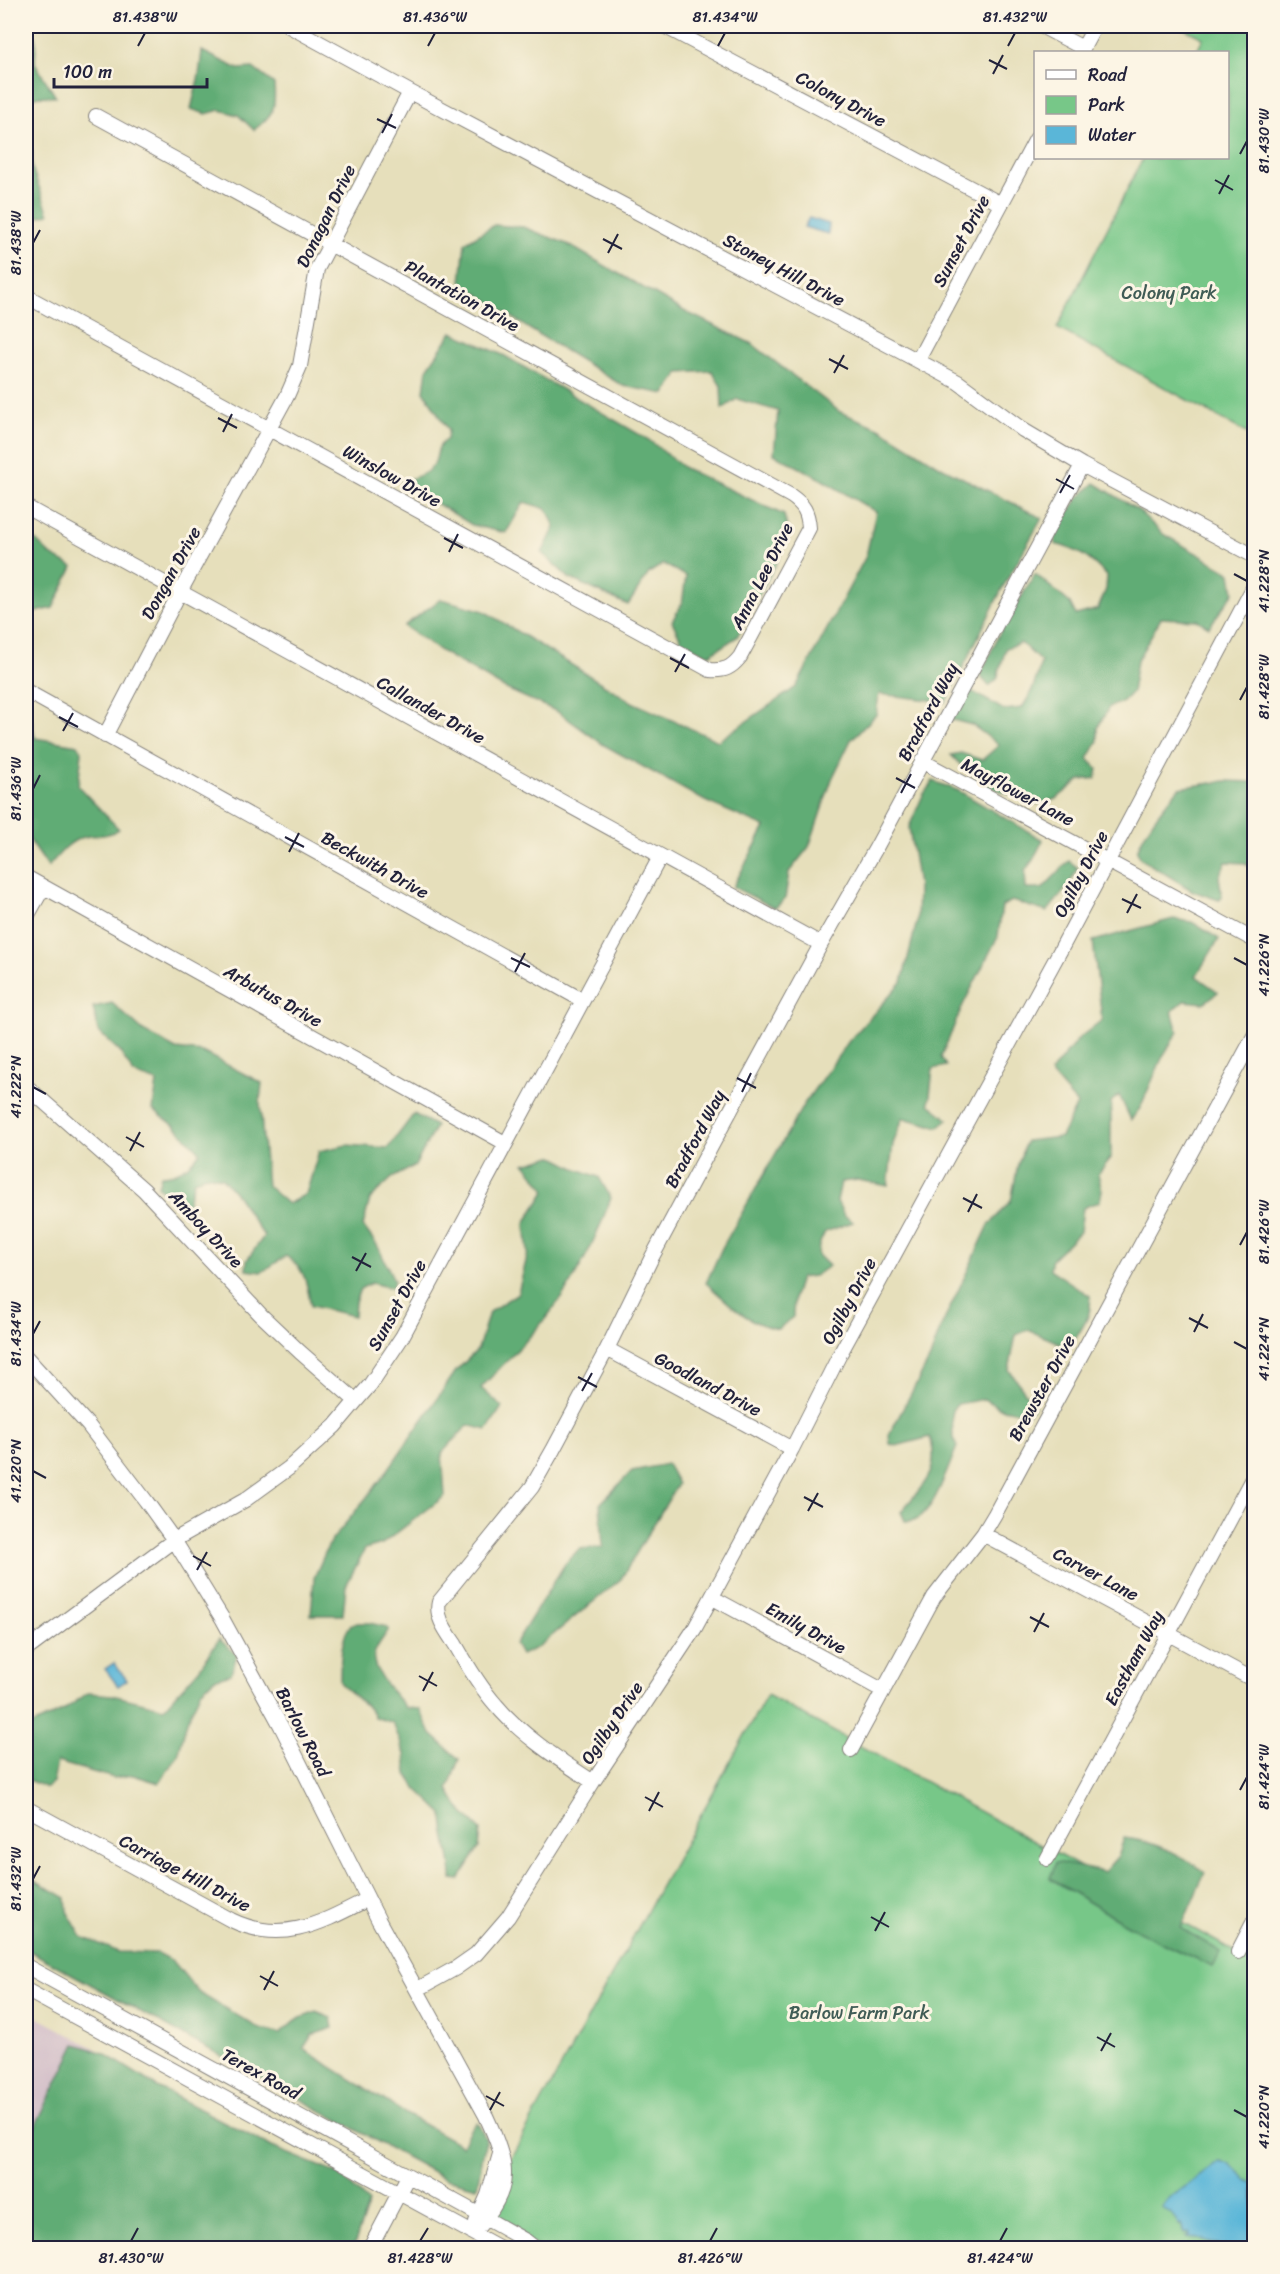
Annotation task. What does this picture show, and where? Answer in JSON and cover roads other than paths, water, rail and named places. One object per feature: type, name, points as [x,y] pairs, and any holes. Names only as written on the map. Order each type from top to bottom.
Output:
[{"type":"street","name":"Stoney Hill Drive","points":[[289,26],[918,360],[958,382],[1023,430],[1082,465],[1254,556]]},
{"type":"street","name":"Colony Drive","points":[[664,26],[1001,204]]},
{"type":"street","points":[[1041,26],[1082,50],[1095,26]]},
{"type":"street","name":"Donagan Drive","points":[[269,429],[300,366],[315,277],[329,244],[410,92]]},
{"type":"street","name":"Plantation Drive","points":[[96,116],[791,495],[807,511]]},
{"type":"street","name":"Sunset Drive","points":[[918,360],[1034,141]]},
{"type":"street","name":"Winslow Drive","points":[[26,296],[696,663],[710,670],[722,671],[731,667],[740,657]]},
{"type":"street","name":"Dongan Drive","points":[[105,736],[269,429]]},
{"type":"street","name":"Bradford Way","points":[[593,1782],[553,1755],[514,1724],[496,1706],[449,1635],[437,1608],[446,1592],[532,1487],[820,944],[876,848],[1082,465]]},
{"type":"street","name":"Callander Drive","points":[[26,507],[820,944]]},
{"type":"street","name":"Anna Lee Drive","points":[[740,657],[804,539],[809,528],[807,511]]},
{"type":"street","name":"Ogilby Drive","points":[[418,1989],[476,1954],[508,1917],[593,1782],[664,1678],[713,1598],[840,1354],[1108,861],[1254,586]]},
{"type":"street","name":"Beckwith Drive","points":[[26,691],[582,1000]]},
{"type":"street","name":"Mayflower Lane","points":[[922,761],[1254,940]]},
{"type":"street","name":"Sunset Drive","points":[[26,1650],[174,1540],[265,1487],[335,1426],[357,1401],[402,1337],[660,857]]},
{"type":"street","name":"Arbutus Drive","points":[[26,877],[505,1143]]},
{"type":"street","points":[[26,918],[43,888]]},
{"type":"street","name":"Brewster Drive","points":[[851,1750],[934,1597],[983,1534],[1254,1036]]},
{"type":"street","name":"Amboy Drive","points":[[26,1086],[144,1190],[261,1315],[357,1401]]},
{"type":"street","name":"Goodland Drive","points":[[607,1349],[792,1449]]},
{"type":"street","name":"Barlow Road","points":[[26,1357],[88,1425],[174,1540],[222,1618],[368,1899],[486,2116],[500,2154],[504,2175],[501,2190],[473,2233]]},
{"type":"street","name":"Eastham Way","points":[[1047,1859],[1254,1475]]},
{"type":"street","name":"Carver Lane","points":[[983,1534],[1254,1680]]},
{"type":"street","name":"Emily Drive","points":[[713,1598],[882,1690]]},
{"type":"street","name":"Carriage Hill Drive","points":[[26,1808],[231,1920],[263,1932],[278,1933],[307,1928],[368,1899]]},
{"type":"street","points":[[1238,1952],[1254,1921]]},
{"type":"street","name":"Terex Road","points":[[26,1966],[482,2217]]},
{"type":"street","points":[[26,1990],[398,2195],[500,2248]]},
{"type":"street","points":[[370,2248],[408,2176]]},
{"type":"street","points":[[482,2217],[535,2248]]},
{"type":"water","points":[[809,218],[829,224],[828,234],[804,227]]},
{"type":"water","points":[[114,1663],[127,1680],[118,1686],[105,1669]]},
{"type":"water","points":[[1219,2162],[1230,2164],[1246,2180],[1254,2183],[1254,2248],[1230,2248],[1197,2238],[1185,2237],[1190,2235],[1189,2232],[1184,2233],[1181,2224],[1179,2225],[1174,2216],[1162,2207],[1167,2200]]},
{"type":"park label","name":"Colony Park","points":[[1169,293]]},
{"type":"park label","name":"Barlow Farm Park","points":[[859,2013]]}]
